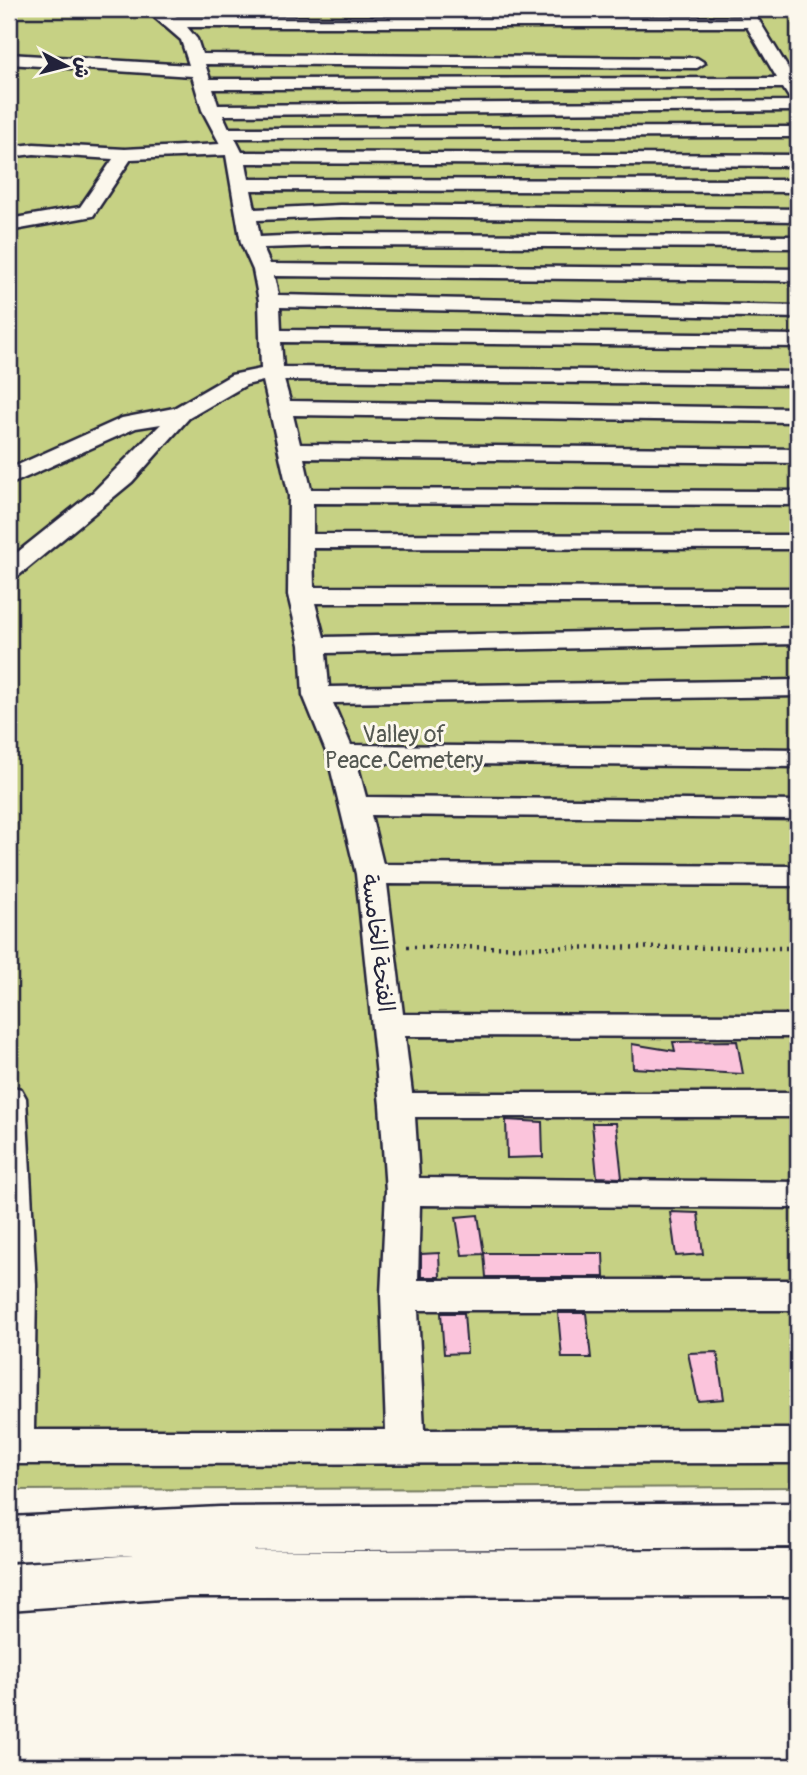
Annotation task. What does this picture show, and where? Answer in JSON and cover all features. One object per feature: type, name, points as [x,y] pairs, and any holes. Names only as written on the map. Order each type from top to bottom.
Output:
[{"type":"main road","points":[[9,1539],[220,1530],[798,1525]]},
{"type":"main road","points":[[9,1587],[188,1574],[798,1573]]},
{"type":"street","points":[[153,9],[173,22],[189,39],[211,110],[230,146]]},
{"type":"street","points":[[173,22],[748,15],[777,63],[793,83],[798,100]]},
{"type":"street","points":[[9,59],[197,71],[793,83]]},
{"type":"street","points":[[197,71],[715,63]]},
{"type":"street","points":[[752,63],[777,63]]},
{"type":"street","points":[[211,110],[798,106]]},
{"type":"street","points":[[9,152],[34,149],[125,154],[230,146],[798,132]]},
{"type":"street","points":[[230,146],[798,160]]},
{"type":"street","name":"الفتحة الخامسة","points":[[230,146],[251,243],[263,270],[269,301],[272,373],[301,496],[301,595],[313,645],[316,695],[341,754],[371,874],[397,1105],[403,1191],[399,1295],[406,1446]]},
{"type":"street","points":[[9,225],[86,212],[125,154]]},
{"type":"street","points":[[239,185],[352,183],[798,186]]},
{"type":"street","points":[[245,215],[340,211],[798,215]]},
{"type":"street","points":[[251,243],[328,240],[798,242]]},
{"type":"street","points":[[263,270],[798,275]]},
{"type":"street","points":[[269,301],[798,312]]},
{"type":"street","points":[[270,336],[798,341]]},
{"type":"street","points":[[9,478],[130,423],[181,413],[239,380],[272,373],[798,378]]},
{"type":"street","points":[[282,408],[798,415]]},
{"type":"street","points":[[9,571],[58,534],[164,438],[181,413]]},
{"type":"street","points":[[290,451],[798,456]]},
{"type":"street","points":[[301,496],[798,498]]},
{"type":"street","points":[[303,541],[798,542]]},
{"type":"street","points":[[301,595],[798,595]]},
{"type":"street","points":[[313,645],[798,636]]},
{"type":"street","points":[[316,695],[798,688]]},
{"type":"street","points":[[341,754],[798,758]]},
{"type":"street","points":[[352,806],[798,810]]},
{"type":"street","points":[[371,874],[798,876]]},
{"type":"street","points":[[388,1025],[798,1026]]},
{"type":"street","points":[[9,1098],[18,1285],[11,1447],[798,1446]]},
{"type":"street","points":[[397,1105],[798,1105]]},
{"type":"street","points":[[403,1191],[798,1195]]},
{"type":"street","points":[[399,1295],[798,1295]]},
{"type":"path","points":[[379,947],[798,948]]},
{"type":"green space","name":"Valley of Peace Cemetery","points":[[9,9],[798,9],[798,1487],[9,1490]]},
{"type":"building","points":[[737,1041],[743,1074],[633,1068],[632,1044],[675,1051],[673,1042]]},
{"type":"building","points":[[506,1120],[542,1122],[543,1157],[507,1158]]},
{"type":"building","points":[[592,1123],[616,1123],[622,1178],[597,1177]]},
{"type":"building","points":[[670,1212],[698,1213],[703,1254],[676,1256]]},
{"type":"building","points":[[478,1215],[484,1254],[462,1255],[456,1217]]},
{"type":"building","points":[[439,1253],[440,1277],[421,1277],[421,1254]]},
{"type":"building","points":[[484,1253],[603,1253],[604,1277],[486,1277]]},
{"type":"building","points":[[441,1313],[464,1313],[467,1353],[444,1354]]},
{"type":"building","points":[[558,1313],[586,1313],[591,1358],[562,1358]]},
{"type":"building","points":[[717,1352],[724,1399],[698,1401],[688,1353]]}]
